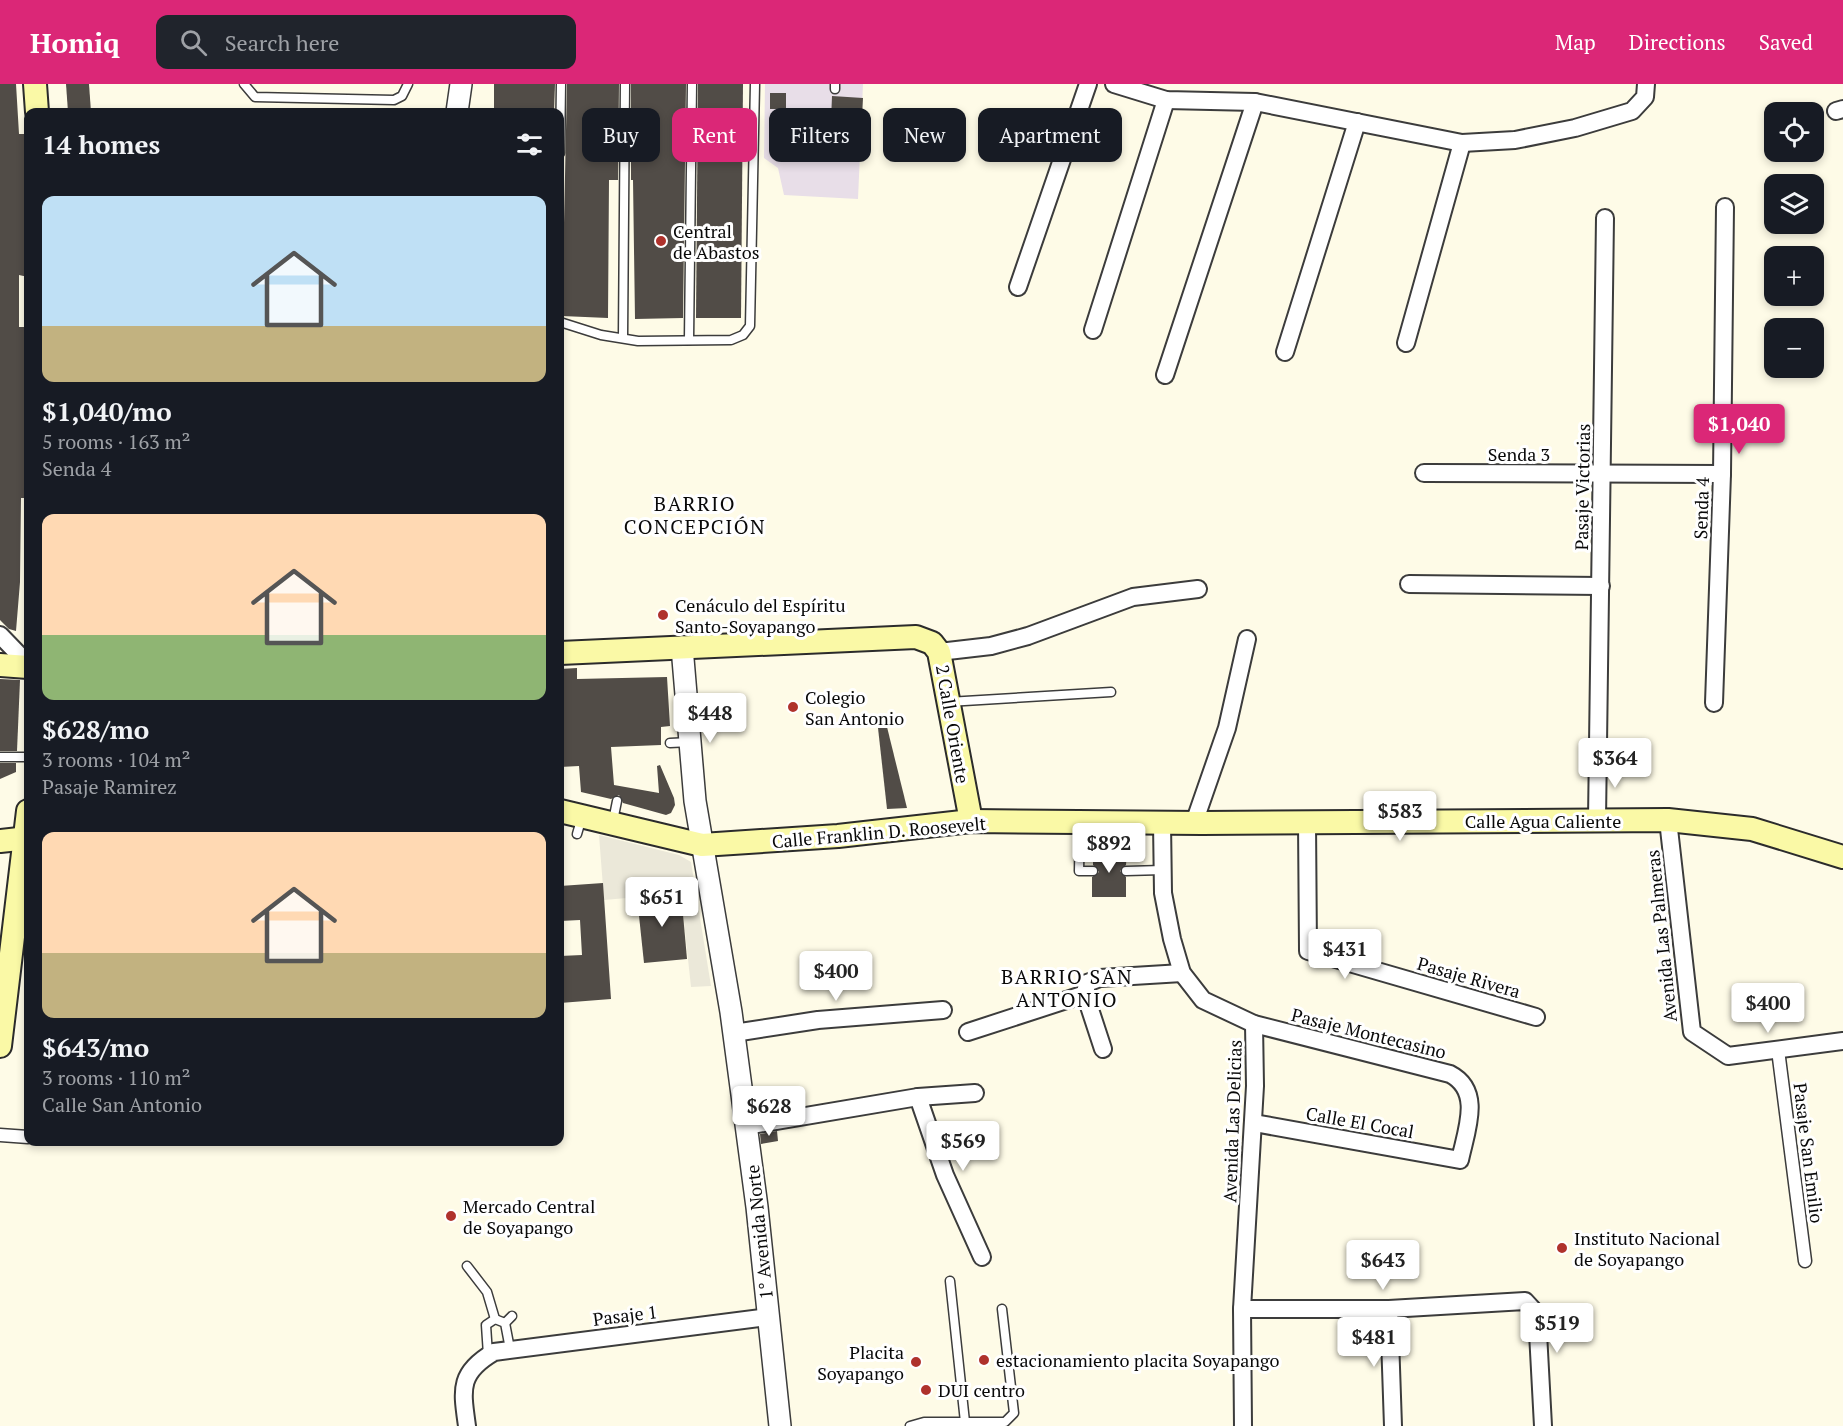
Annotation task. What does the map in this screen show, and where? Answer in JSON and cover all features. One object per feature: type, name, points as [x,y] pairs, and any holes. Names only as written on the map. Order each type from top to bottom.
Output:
[{"type":"main road","points":[[35,84],[38,108]]},
{"type":"main road","name":"2 Calle Oriente","points":[[564,653],[916,637],[932,643],[939,652],[970,821]]},
{"type":"main road","points":[[0,665],[24,665]]},
{"type":"main road","name":"Calle Franklin D. Roosevelt","points":[[564,814],[579,825],[612,824],[702,845],[827,837],[970,821],[1198,823]]},
{"type":"main road","name":"Calle Agua Caliente","points":[[1198,823],[1668,820],[1752,829],[1843,857]]},
{"type":"main road","points":[[0,842],[24,839]]},
{"type":"main road","points":[[0,1046],[24,862]]},
{"type":"street","points":[[458,108],[461,84]]},
{"type":"street","points":[[1018,287],[1088,84]]},
{"type":"street","points":[[1114,84],[1166,100],[1255,102],[1462,143],[1515,140],[1575,128],[1632,111],[1645,97],[1646,84]]},
{"type":"street","points":[[1093,330],[1166,100]]},
{"type":"street","points":[[1165,375],[1255,102]]},
{"type":"street","points":[[1286,352],[1357,122]]},
{"type":"street","points":[[1406,343],[1462,143]]},
{"type":"street","name":"Senda 4","points":[[1714,703],[1722,474],[1725,207]]},
{"type":"street","name":"Pasaje Victorias","points":[[1597,820],[1605,218]]},
{"type":"street","name":"Senda 3","points":[[1424,473],[1722,474]]},
{"type":"street","points":[[1409,584],[1601,586]]},
{"type":"street","points":[[939,652],[991,646],[1028,636],[1094,609],[1133,597],[1198,589]]},
{"type":"street","points":[[0,635],[24,661]]},
{"type":"street","points":[[1198,823],[1227,728],[1247,639]]},
{"type":"street","name":"1° Avenida Norte","points":[[682,647],[680,743],[702,845],[734,1033],[757,1207],[780,1426]]},
{"type":"street","name":"Avenida Las Palmeras","points":[[1668,820],[1692,1032],[1728,1056],[1843,1041]]},
{"type":"street","name":"Pasaje Rivera","points":[[1307,822],[1308,951],[1536,1017]]},
{"type":"street","name":"Avenida Las Delicias","points":[[1162,823],[1163,892],[1182,974],[1203,1000],[1254,1024],[1254,1123],[1242,1309],[1243,1426]]},
{"type":"street","points":[[1103,1049],[1085,994],[1087,983],[1100,978],[1182,974]]},
{"type":"street","points":[[968,1032],[1085,994]]},
{"type":"street","points":[[734,1033],[819,1020],[944,1010]]},
{"type":"street","name":"Pasaje Montecasino","points":[[1254,1024],[1457,1077],[1466,1087],[1470,1107],[1460,1160]]},
{"type":"street","name":"Pasaje San Emilio","points":[[1778,1050],[1805,1261]]},
{"type":"street","points":[[746,1126],[918,1097],[975,1093]]},
{"type":"street","points":[[918,1097],[945,1175],[982,1257]]},
{"type":"street","name":"Calle El Cocal","points":[[1254,1123],[1460,1160]]},
{"type":"street","points":[[0,1135],[24,1137]]},
{"type":"street","points":[[1242,1309],[1389,1309],[1525,1301],[1537,1314],[1544,1426]]},
{"type":"street","points":[[1389,1309],[1393,1426]]},
{"type":"street","name":"Pasaje 1","points":[[488,1355],[510,1349],[768,1317]]},
{"type":"street","points":[[467,1426],[462,1393],[465,1379],[472,1369],[488,1355]]},
{"type":"lane","points":[[244,84],[255,97],[394,100],[402,96],[408,84]]},
{"type":"lane","points":[[561,84],[561,108]]},
{"type":"lane","points":[[623,338],[625,84]]},
{"type":"lane","points":[[690,340],[692,84]]},
{"type":"lane","points":[[564,323],[601,335],[623,338],[730,340],[743,335],[750,326],[754,84]]},
{"type":"lane","points":[[948,702],[1111,692]]},
{"type":"lane","points":[[0,757],[24,757]]},
{"type":"lane","points":[[612,824],[617,801]]},
{"type":"lane","points":[[1080,822],[1079,871],[1093,871]]},
{"type":"lane","points":[[1126,871],[1163,870]]},
{"type":"lane","points":[[467,1266],[487,1292],[495,1319]]},
{"type":"lane","points":[[950,1281],[965,1422]]},
{"type":"lane","points":[[910,1426],[924,1422],[1005,1422],[1014,1413],[1002,1309]]},
{"type":"lane","points":[[505,1323],[512,1316]]},
{"type":"lane","points":[[495,1319],[505,1323]]},
{"type":"lane","points":[[488,1355],[486,1325],[495,1319]]},
{"type":"lane","points":[[505,1323],[510,1349]]},
{"type":"shaded area","points":[[765,84],[863,84],[862,108],[769,108],[769,162],[764,158]]},
{"type":"shaded area","points":[[770,162],[860,162],[858,199],[784,195],[778,168]]},
{"type":"shaded area","points":[[599,835],[679,855],[691,862],[711,986],[691,987],[682,903],[672,894],[604,900]]},
{"type":"building","points":[[0,84],[16,84],[19,134],[24,134],[24,276],[19,275],[19,327],[24,327],[24,498],[21,498],[20,582],[16,631],[9,629],[0,620]]},
{"type":"building","points":[[66,84],[89,84],[91,108],[68,108]]},
{"type":"building","points":[[494,84],[555,84],[554,108],[494,108]]},
{"type":"building","points":[[567,84],[619,84],[619,108],[582,108],[582,162],[618,162],[618,180],[609,180],[608,318],[564,316]]},
{"type":"building","points":[[631,84],[686,84],[686,108],[672,108],[672,162],[685,162],[683,318],[635,319],[631,162],[660,162],[660,108],[631,108]]},
{"type":"building","points":[[698,84],[743,84],[743,108],[698,108]]},
{"type":"building","points":[[770,93],[786,93],[786,108],[770,108]]},
{"type":"building","points":[[832,96],[863,98],[862,108],[832,108]]},
{"type":"building","points":[[697,162],[742,162],[741,318],[696,318]]},
{"type":"building","points":[[577,668],[577,679],[667,677],[670,726],[661,727],[661,745],[611,747],[614,785],[659,793],[657,766],[660,765],[674,798],[675,805],[671,813],[666,815],[623,803],[619,795],[611,799],[581,792],[579,766],[564,767],[564,669]]},
{"type":"building","points":[[0,679],[20,680],[17,751],[0,751]]},
{"type":"building","points":[[887,727],[907,808],[887,809],[878,728]]},
{"type":"building","points":[[0,763],[16,763],[16,772],[0,779]]},
{"type":"building","points":[[1093,850],[1127,851],[1126,865],[1120,871],[1126,877],[1126,897],[1092,897],[1092,877],[1099,872],[1093,865]]},
{"type":"building","points":[[603,883],[611,999],[564,1003],[564,956],[582,955],[580,920],[564,921],[564,886]]},
{"type":"building","points":[[672,894],[682,903],[687,959],[644,963],[637,897]]},
{"type":"building","points":[[777,1131],[778,1141],[761,1144],[760,1134]]},
{"type":"place","name":"Central de Abastos","points":[[661,241]]},
{"type":"place","name":"Cenáculo del Espíritu Santo-Soyapango","points":[[663,615]]},
{"type":"place","name":"Colegio San Antonio","points":[[793,707]]},
{"type":"place","name":"Mercado Central de Soyapango","points":[[451,1216]]},
{"type":"place","name":"Instituto Nacional de Soyapango","points":[[1562,1248]]},
{"type":"place","name":"estacionamiento placita Soyapango","points":[[984,1360]]},
{"type":"place","name":"Placita Soyapango","points":[[916,1362]]},
{"type":"place","name":"DUI centro","points":[[926,1390]]},
{"type":"district","name":"BARRIO CONCEPCIÓN","points":[[695,514]]},
{"type":"district","name":"BARRIO SAN ANTONIO","points":[[1067,988]]}]
